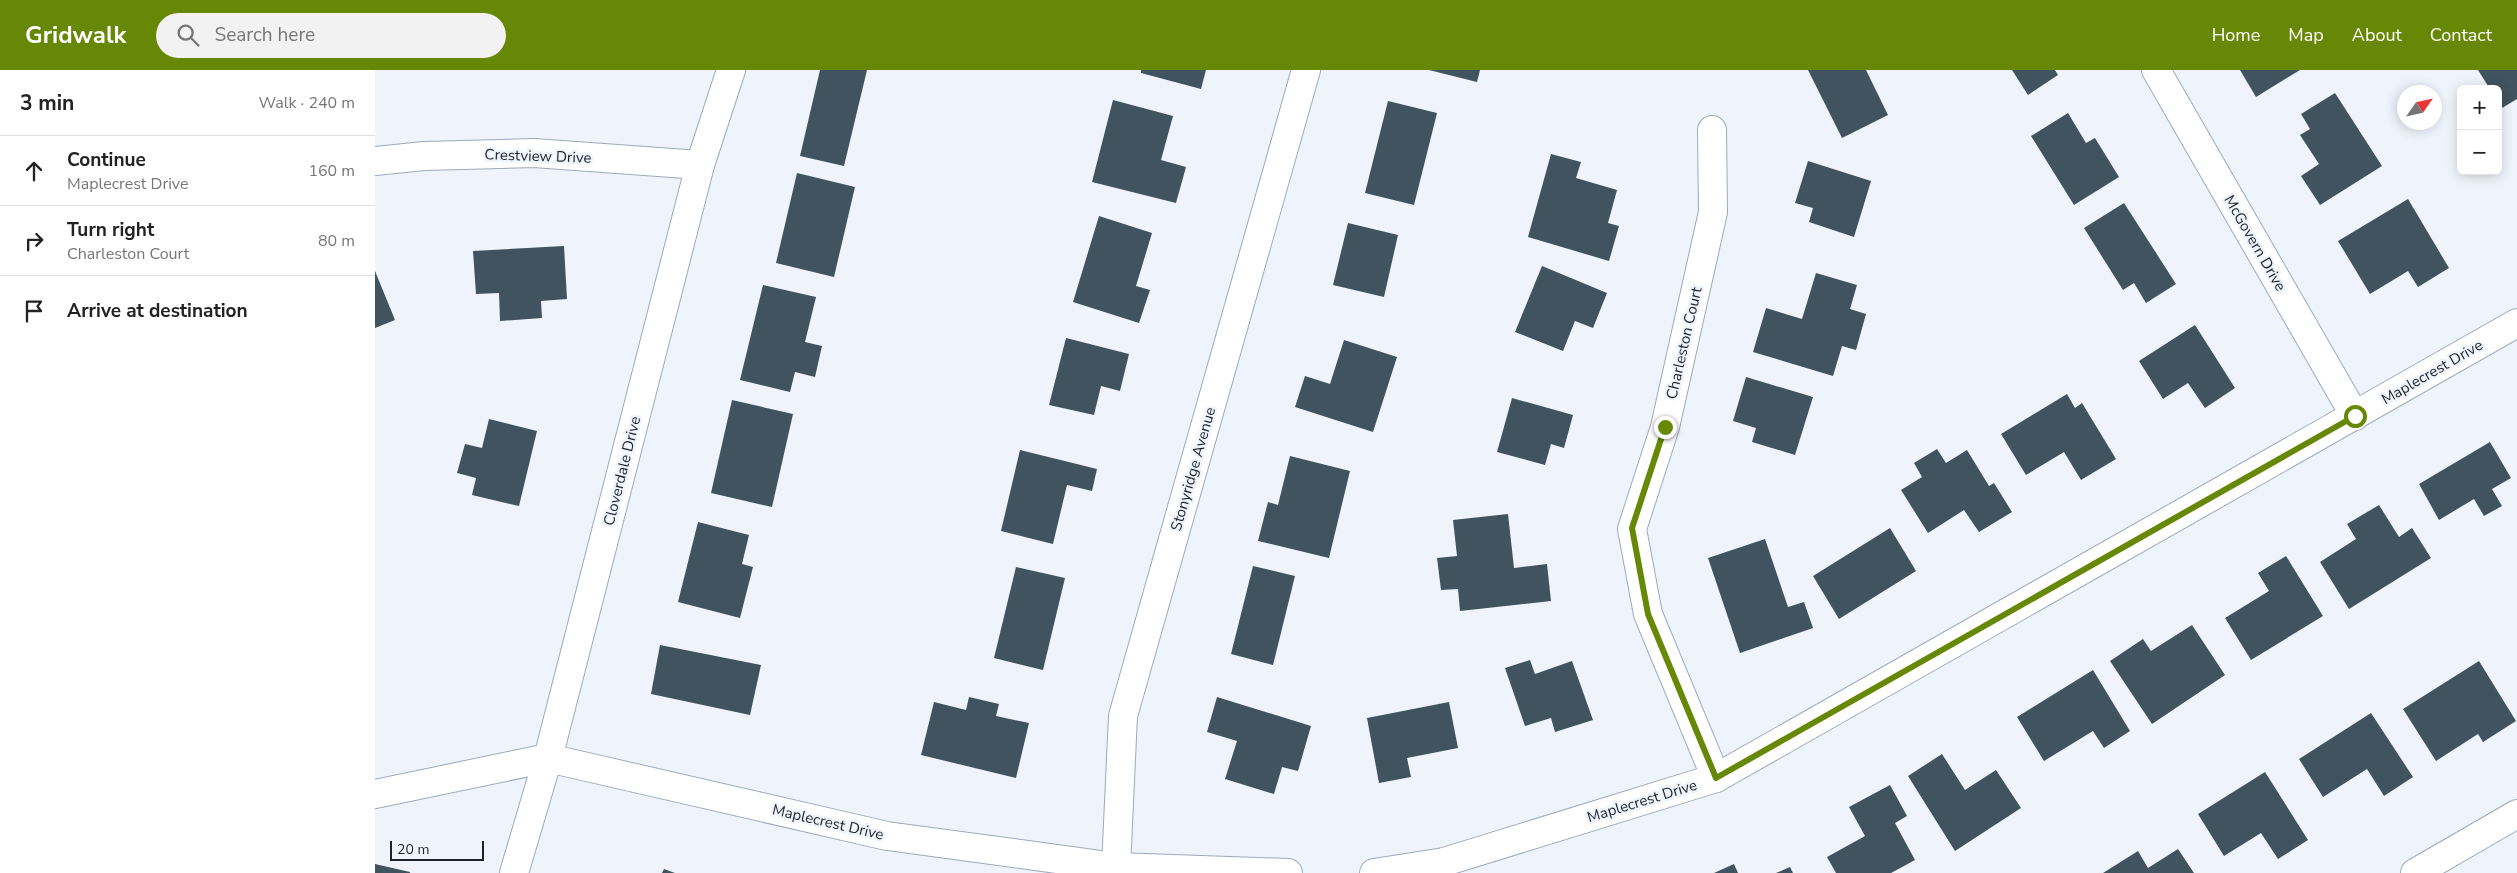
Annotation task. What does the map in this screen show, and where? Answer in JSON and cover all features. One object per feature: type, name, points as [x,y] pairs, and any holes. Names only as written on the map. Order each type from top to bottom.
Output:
[{"type":"street","name":"Cloverdale Drive","points":[[514,873],[549,758],[700,165],[731,70]]},
{"type":"street","name":"Stonyridge Avenue","points":[[1117,870],[1123,716],[1306,70]]},
{"type":"street","name":"McGovern Drive","points":[[2156,70],[2355,416]]},
{"type":"street","name":"Charleston Court","points":[[1712,130],[1713,212],[1665,427],[1632,528],[1648,614],[1716,778]]},
{"type":"street","name":"Crestview Drive","points":[[375,161],[423,156],[534,153],[700,165]]},
{"type":"street","name":"Maplecrest Drive","points":[[1374,873],[1444,862],[1716,778],[2517,323]]},
{"type":"street","name":"Maplecrest Drive","points":[[375,794],[549,758],[887,836],[1117,870],[1288,873]]},
{"type":"street","points":[[2415,873],[2517,814]]},
{"type":"building","points":[[820,70],[867,70],[844,166],[800,156]]},
{"type":"building","points":[[1141,70],[1206,70],[1201,89],[1141,73]]},
{"type":"building","points":[[1429,70],[1480,70],[1477,82]]},
{"type":"building","points":[[1808,70],[1866,70],[1888,115],[1842,138]]},
{"type":"building","points":[[2012,70],[2055,70],[2058,75],[2028,95]]},
{"type":"building","points":[[2240,70],[2300,70],[2256,97]]},
{"type":"building","points":[[2478,70],[2517,70],[2517,99],[2502,108],[2502,85],[2487,85]]},
{"type":"building","points":[[2335,93],[2382,166],[2320,205],[2301,176],[2319,164],[2300,135],[2310,129],[2301,114]]},
{"type":"building","points":[[1113,100],[1173,116],[1161,160],[1186,167],[1176,203],[1092,182]]},
{"type":"building","points":[[1388,101],[1437,113],[1414,205],[1365,193]]},
{"type":"building","points":[[2068,113],[2086,143],[2095,138],[2119,177],[2074,205],[2031,136]]},
{"type":"building","points":[[1551,154],[1581,162],[1576,178],[1617,190],[1608,223],[1619,226],[1609,261],[1528,237]]},
{"type":"building","points":[[1808,161],[1871,181],[1854,237],[1809,222],[1813,208],[1795,203]]},
{"type":"building","points":[[797,173],[855,187],[834,277],[776,263]]},
{"type":"building","points":[[2408,199],[2449,268],[2418,287],[2408,271],[2370,294],[2338,241]]},
{"type":"building","points":[[2124,203],[2176,284],[2146,303],[2134,283],[2123,290],[2084,228]]},
{"type":"building","points":[[1099,216],[1152,233],[1136,286],[1150,290],[1139,323],[1073,302]]},
{"type":"building","points":[[1348,223],[1398,235],[1384,297],[1333,285]]},
{"type":"building","points":[[564,246],[567,299],[541,301],[542,318],[500,321],[499,293],[476,294],[473,251]]},
{"type":"building","points":[[1542,266],[1607,293],[1593,328],[1575,321],[1563,351],[1515,332]]},
{"type":"building","points":[[375,271],[395,320],[375,328]]},
{"type":"building","points":[[1816,273],[1857,285],[1850,309],[1866,314],[1856,350],[1842,346],[1833,376],[1753,352],[1766,308],[1802,319]]},
{"type":"building","points":[[763,285],[816,297],[805,342],[822,346],[815,377],[795,372],[790,392],[740,380]]},
{"type":"building","points":[[2195,325],[2235,388],[2205,408],[2188,383],[2163,399],[2139,361]]},
{"type":"building","points":[[1066,338],[1129,354],[1120,391],[1101,386],[1094,415],[1049,405]]},
{"type":"building","points":[[1344,340],[1397,357],[1373,432],[1295,407],[1305,376],[1330,384]]},
{"type":"building","points":[[1746,377],[1813,397],[1795,455],[1752,442],[1756,428],[1733,421]]},
{"type":"building","points":[[2067,394],[2075,408],[2082,403],[2116,459],[2081,480],[2064,452],[2026,475],[2001,434]]},
{"type":"building","points":[[1512,398],[1573,415],[1564,448],[1551,444],[1545,465],[1497,452]]},
{"type":"building","points":[[732,400],[793,414],[772,507],[711,493]]},
{"type":"building","points":[[489,419],[537,431],[519,506],[472,495],[476,478],[457,473],[465,444],[482,448]]},
{"type":"building","points":[[2490,442],[2511,478],[2492,489],[2502,506],[2484,516],[2474,499],[2439,520],[2419,484]]},
{"type":"building","points":[[1937,449],[1946,463],[1967,450],[1989,486],[1994,483],[2012,512],[1979,532],[1964,510],[1928,533],[1901,490],[1922,477],[1914,463]]},
{"type":"building","points":[[1020,450],[1097,469],[1092,491],[1067,485],[1053,544],[1001,531]]},
{"type":"building","points":[[1290,456],[1350,471],[1329,558],[1258,541],[1268,502],[1278,505]]},
{"type":"building","points":[[2379,505],[2399,537],[2412,528],[2431,558],[2349,609],[2320,562],[2356,539],[2347,524]]},
{"type":"building","points":[[1508,514],[1514,568],[1547,564],[1551,601],[1460,611],[1458,589],[1441,590],[1437,558],[1457,556],[1453,520]]},
{"type":"building","points":[[698,522],[749,535],[742,564],[753,567],[740,618],[678,602]]},
{"type":"building","points":[[1890,528],[1916,571],[1839,619],[1813,576]]},
{"type":"building","points":[[1765,539],[1788,607],[1804,602],[1813,628],[1740,653],[1708,558]]},
{"type":"building","points":[[2286,556],[2323,616],[2251,660],[2225,618],[2269,591],[2258,573]]},
{"type":"building","points":[[1253,566],[1295,576],[1273,665],[1231,654]]},
{"type":"building","points":[[1016,567],[1065,578],[1043,670],[994,658]]},
{"type":"building","points":[[2192,625],[2225,675],[2152,724],[2110,661],[2143,639],[2151,651]]},
{"type":"building","points":[[660,645],[761,665],[750,715],[651,694]]},
{"type":"building","points":[[1530,660],[1535,674],[1572,661],[1593,720],[1555,732],[1551,718],[1525,726],[1505,668]]},
{"type":"building","points":[[2479,661],[2516,721],[2483,742],[2478,734],[2436,761],[2403,709]]},
{"type":"building","points":[[2093,670],[2130,731],[2104,748],[2093,731],[2044,761],[2017,717]]},
{"type":"building","points":[[969,697],[999,704],[996,716],[1029,723],[1016,778],[921,755],[934,702],[966,710]]},
{"type":"building","points":[[1217,697],[1311,726],[1298,771],[1282,767],[1274,794],[1225,779],[1237,741],[1207,732]]},
{"type":"building","points":[[1449,702],[1458,748],[1407,758],[1411,777],[1379,783],[1367,718]]},
{"type":"building","points":[[2371,713],[2413,777],[2384,796],[2367,769],[2323,797],[2299,759]]},
{"type":"building","points":[[1942,754],[1965,790],[1996,770],[2021,808],[1955,851],[1908,776]]},
{"type":"building","points":[[2265,772],[2308,840],[2278,859],[2261,833],[2224,856],[2198,814]]},
{"type":"building","points":[[1890,785],[1907,816],[1895,823],[1915,860],[1891,873],[1836,873],[1827,857],[1865,836],[1849,807]]},
{"type":"building","points":[[2178,849],[2194,873],[2103,873],[2138,851],[2148,868]]},
{"type":"building","points":[[375,864],[410,872],[410,873],[375,873]]},
{"type":"building","points":[[1734,864],[1738,873],[1714,873]]},
{"type":"building","points":[[1790,867],[1793,873],[1776,873]]},
{"type":"building","points":[[664,869],[675,873],[662,873]]},
{"type":"route","points":[[1665,427],[1632,528],[1648,614],[1716,778],[2355,416]]}]
